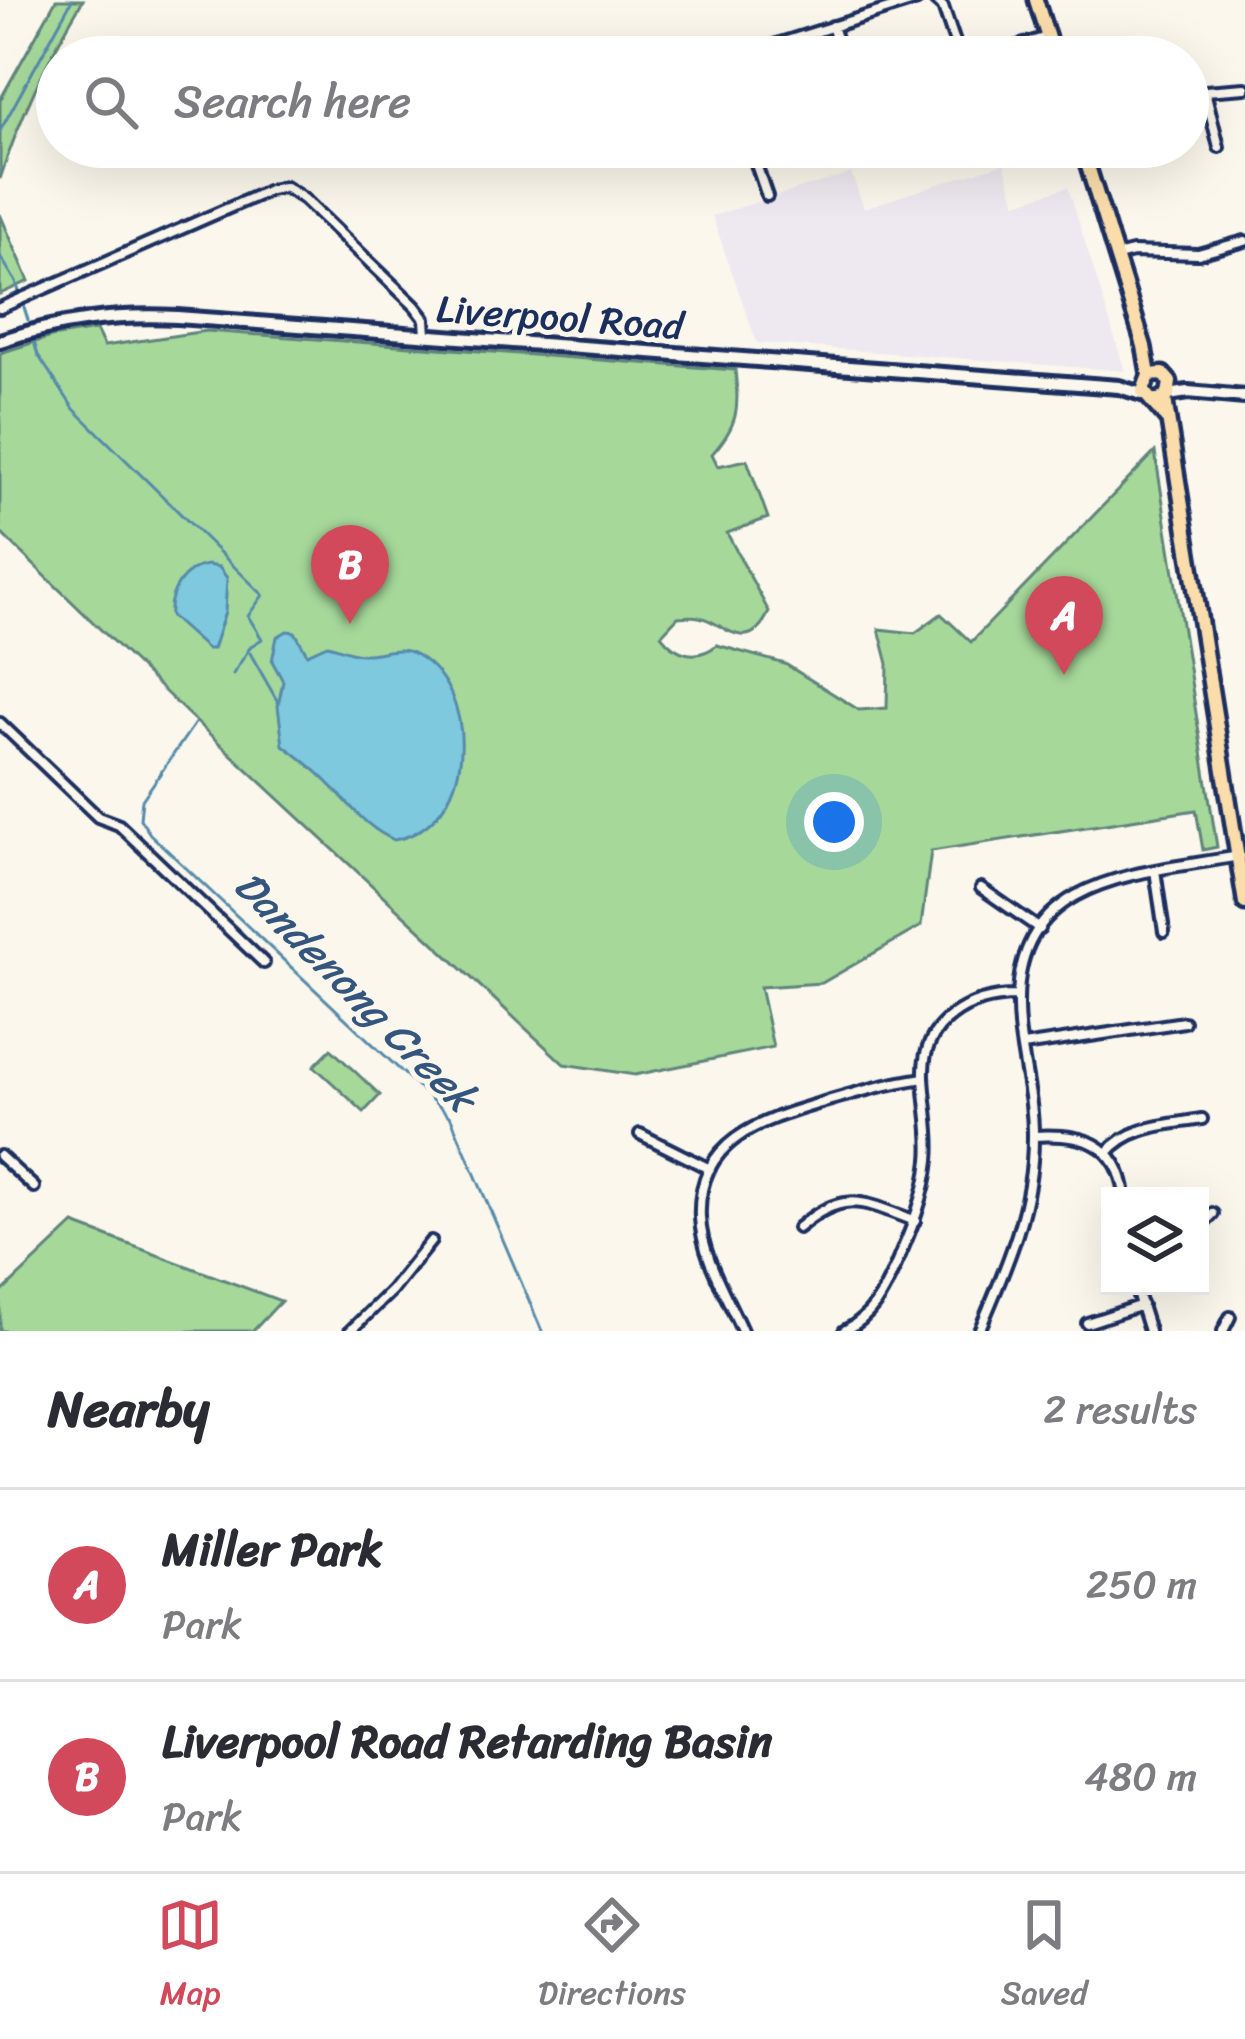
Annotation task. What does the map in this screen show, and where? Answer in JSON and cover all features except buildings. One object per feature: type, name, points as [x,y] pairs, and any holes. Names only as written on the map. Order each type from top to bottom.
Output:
[{"type":"main road","points":[[1036,0],[1048,36]]},
{"type":"main road","points":[[1089,168],[1168,420],[1245,903]]},
{"type":"main road","name":"Liverpool Road","points":[[0,341],[77,320],[142,315],[1119,387],[1160,394]]},
{"type":"main road","points":[[1151,375],[1160,394]]},
{"type":"main road","name":"Liverpool Road","points":[[1119,387],[1151,375]]},
{"type":"main road","points":[[1160,394],[1245,397]]},
{"type":"street","points":[[801,36],[917,0]]},
{"type":"street","points":[[935,0],[943,7],[953,36]]},
{"type":"street","points":[[832,26],[835,36]]},
{"type":"street","points":[[1209,91],[1245,88]]},
{"type":"street","points":[[1209,107],[1219,147]]},
{"type":"street","points":[[757,168],[767,196]]},
{"type":"street","points":[[0,308],[270,190],[285,188],[304,199],[415,306],[425,319],[426,337]]},
{"type":"street","points":[[1117,256],[1133,252],[1198,254],[1245,241]]},
{"type":"street","points":[[0,723],[98,817],[118,825],[264,963]]},
{"type":"street","points":[[979,1331],[1021,1227],[1034,1136],[1018,996],[1021,972],[1040,929],[1073,896],[1101,881],[1238,856]]},
{"type":"street","points":[[1155,870],[1164,932]]},
{"type":"street","points":[[980,888],[1040,929]]},
{"type":"street","points":[[844,1331],[876,1305],[915,1221],[929,1159],[924,1078],[932,1040],[954,1012],[983,998],[1018,996]]},
{"type":"street","points":[[1023,1046],[1184,1022]]},
{"type":"street","points":[[742,1331],[702,1235],[700,1206],[710,1169],[725,1147],[757,1123],[880,1085],[924,1078]]},
{"type":"street","points":[[1107,1153],[1142,1129],[1202,1119]]},
{"type":"street","points":[[640,1134],[710,1169]]},
{"type":"street","points":[[1034,1136],[1066,1134],[1093,1143],[1107,1153],[1123,1187]]},
{"type":"street","points":[[0,1156],[34,1187]]},
{"type":"street","points":[[798,1228],[819,1210],[842,1201],[871,1204],[915,1221]]},
{"type":"street","points":[[1209,1218],[1213,1214]]},
{"type":"street","points":[[350,1331],[392,1292],[431,1241]]},
{"type":"street","points":[[1138,1295],[1149,1331]]},
{"type":"street","points":[[1087,1323],[1142,1305]]},
{"type":"street","points":[[1223,1331],[1230,1317]]},
{"type":"shaded area","points":[[988,168],[1006,168],[1016,203],[1068,187],[1125,371],[757,343],[712,216],[851,173],[864,208]]},
{"type":"green space","points":[[56,0],[83,0],[62,36],[36,36],[36,87],[0,179],[0,100]]},
{"type":"green space","points":[[0,214],[29,281],[0,294]]},
{"type":"green space","points":[[96,330],[104,346],[206,331],[735,370],[735,415],[728,434],[712,454],[718,466],[747,460],[768,518],[727,533],[769,612],[761,626],[744,635],[691,616],[678,617],[661,635],[687,654],[717,645],[785,664],[859,710],[887,708],[888,664],[879,629],[915,633],[941,614],[971,642],[1155,452],[1217,847],[1203,850],[1196,810],[931,851],[921,926],[822,983],[760,987],[773,1047],[635,1075],[564,1064],[0,532],[0,353],[51,337]]},
{"type":"green space","points":[[331,1049],[380,1095],[364,1112],[314,1066]]},
{"type":"green space","points":[[74,1224],[281,1301],[253,1331],[0,1331],[0,1294]]},
{"type":"water","points":[[207,565],[219,567],[227,578],[225,612],[213,649],[207,649],[170,616],[179,583],[191,571]]},
{"type":"water","points":[[295,632],[307,654],[327,645],[358,654],[403,650],[417,655],[438,674],[453,698],[461,756],[441,810],[421,829],[394,840],[385,835],[283,745],[278,706],[283,681],[272,661],[277,637]]},
{"type":"waterway","points":[[52,36],[72,0]]},
{"type":"waterway","points":[[0,131],[36,66]]},
{"type":"waterway","name":"Dandenong Creek","points":[[0,256],[16,282],[28,320]]},
{"type":"waterway","name":"Dandenong Creek","points":[[33,339],[38,355],[74,409],[263,595],[248,616],[262,639],[251,646],[233,674]]},
{"type":"waterway","points":[[250,653],[279,704]]},
{"type":"waterway","name":"Dandenong Creek","points":[[195,723],[142,800],[140,819],[150,834],[451,1118],[542,1331]]},
{"type":"place","name":"Liverpool Road Retarding Basin","points":[[350,624]]},
{"type":"place","name":"Miller Park","points":[[1064,675]]}]
